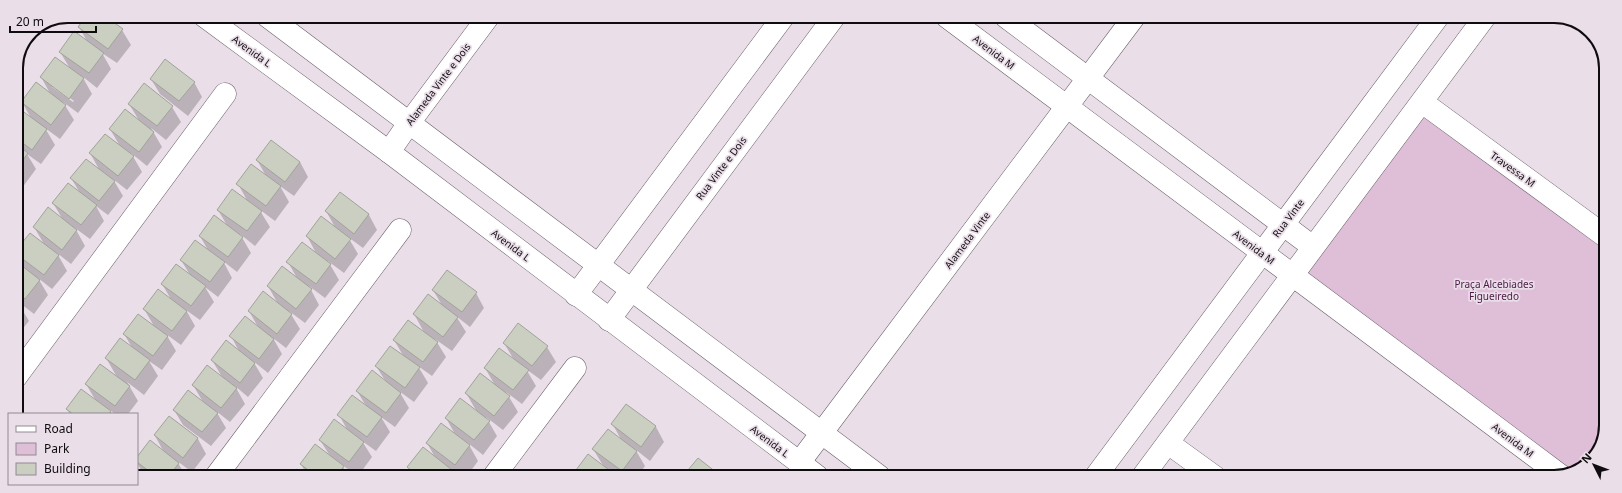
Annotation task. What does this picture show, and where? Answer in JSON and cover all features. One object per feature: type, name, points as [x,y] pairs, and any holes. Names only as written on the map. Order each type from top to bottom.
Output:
[{"type":"street","name":"Avenida L","points":[[214,23],[389,152],[808,470]]},
{"type":"street","points":[[276,23],[871,470]]},
{"type":"street","name":"Alameda Vinte e Dois","points":[[389,152],[409,122],[483,23]]},
{"type":"street","points":[[576,295],[779,23]]},
{"type":"street","name":"Rua Vinte e Dois","points":[[609,320],[830,23]]},
{"type":"street","name":"Avenida M","points":[[956,23],[1553,470]]},
{"type":"street","points":[[1014,23],[1314,247]]},
{"type":"street","name":"Alameda Vinte","points":[[799,463],[1130,23]]},
{"type":"street","name":"Rua Vinte","points":[[1100,470],[1433,23]]},
{"type":"street","points":[[1148,470],[1480,23]]},
{"type":"street","points":[[23,368],[225,94]]},
{"type":"street","name":"Travessa M","points":[[1422,102],[1599,232]]},
{"type":"street","points":[[221,470],[400,230]]},
{"type":"street","points":[[498,470],[575,368]]},
{"type":"street","points":[[1168,443],[1205,470]]},
{"type":"green space","name":"Praça Alcebiades Figueiredo","points":[[1422,102],[1599,232],[1599,431],[1594,445],[1574,445],[1574,465],[1569,468],[1554,470],[1293,275]]},
{"type":"building","points":[[81,23],[115,23],[123,29],[108,49],[78,27]]},
{"type":"building","points":[[74,31],[104,53],[89,73],[59,52]]},
{"type":"building","points":[[55,57],[84,78],[69,99],[40,77]]},
{"type":"building","points":[[165,59],[195,82],[179,101],[150,79]]},
{"type":"building","points":[[36,82],[66,105],[51,125],[23,104],[23,99]]},
{"type":"building","points":[[144,83],[173,106],[157,126],[128,104]]},
{"type":"building","points":[[125,109],[154,132],[139,152],[109,129]]},
{"type":"building","points":[[23,111],[47,129],[32,150],[23,143]]},
{"type":"building","points":[[105,134],[134,156],[118,176],[89,153]]},
{"type":"building","points":[[271,140],[300,162],[285,182],[256,160]]},
{"type":"building","points":[[23,149],[28,153],[23,160]]},
{"type":"building","points":[[86,159],[115,181],[99,201],[70,178]]},
{"type":"building","points":[[251,164],[281,186],[266,206],[236,184]]},
{"type":"building","points":[[68,183],[97,205],[81,225],[52,203]]},
{"type":"building","points":[[232,189],[262,211],[247,231],[217,210]]},
{"type":"building","points":[[340,192],[369,214],[354,234],[325,211]]},
{"type":"building","points":[[48,207],[77,230],[62,250],[33,227]]},
{"type":"building","points":[[214,215],[243,237],[228,257],[199,236]]},
{"type":"building","points":[[321,216],[351,239],[335,259],[306,236]]},
{"type":"building","points":[[30,233],[59,255],[44,275],[23,259],[23,242]]},
{"type":"building","points":[[195,240],[225,262],[210,282],[180,260]]},
{"type":"building","points":[[302,242],[331,264],[316,284],[286,262]]},
{"type":"building","points":[[176,264],[206,286],[191,306],[161,284]]},
{"type":"building","points":[[282,266],[312,289],[296,309],[267,286]]},
{"type":"building","points":[[23,267],[40,280],[25,299],[23,298]]},
{"type":"building","points":[[447,270],[477,292],[462,312],[432,290]]},
{"type":"building","points":[[158,289],[187,311],[172,331],[143,309]]},
{"type":"building","points":[[263,291],[292,314],[277,334],[248,311]]},
{"type":"building","points":[[428,294],[458,317],[443,337],[413,314]]},
{"type":"building","points":[[138,314],[168,336],[153,356],[123,334]]},
{"type":"building","points":[[245,316],[274,339],[259,359],[229,336]]},
{"type":"building","points":[[408,320],[438,342],[423,362],[393,340]]},
{"type":"building","points":[[518,323],[548,346],[532,366],[503,343]]},
{"type":"building","points":[[120,338],[150,360],[135,380],[105,358]]},
{"type":"building","points":[[226,340],[255,363],[240,383],[211,360]]},
{"type":"building","points":[[390,346],[420,367],[405,388],[375,366]]},
{"type":"building","points":[[499,348],[529,370],[513,390],[484,368]]},
{"type":"building","points":[[100,364],[130,386],[115,406],[85,384]]},
{"type":"building","points":[[207,365],[237,388],[221,408],[192,385]]},
{"type":"building","points":[[372,370],[401,393],[386,413],[356,391]]},
{"type":"building","points":[[480,373],[510,396],[494,416],[465,393]]},
{"type":"building","points":[[81,389],[111,411],[110,413],[72,413],[66,409]]},
{"type":"building","points":[[188,390],[218,413],[202,432],[173,410]]},
{"type":"building","points":[[352,395],[382,417],[367,437],[337,415]]},
{"type":"building","points":[[460,398],[490,421],[474,440],[445,418]]},
{"type":"building","points":[[626,404],[656,426],[641,447],[611,424]]},
{"type":"building","points":[[169,416],[198,438],[183,458],[154,435]]},
{"type":"building","points":[[334,419],[364,442],[349,462],[319,440]]},
{"type":"building","points":[[441,423],[470,445],[455,465],[426,443]]},
{"type":"building","points":[[608,429],[637,451],[623,470],[621,470],[592,449]]},
{"type":"building","points":[[150,440],[179,463],[174,470],[147,470],[138,463],[138,456]]},
{"type":"building","points":[[315,444],[344,466],[341,470],[308,470],[300,464]]},
{"type":"building","points":[[423,447],[452,470],[411,470],[407,467]]},
{"type":"building","points":[[588,454],[609,470],[576,470]]},
{"type":"building","points":[[698,458],[713,470],[688,470]]}]
